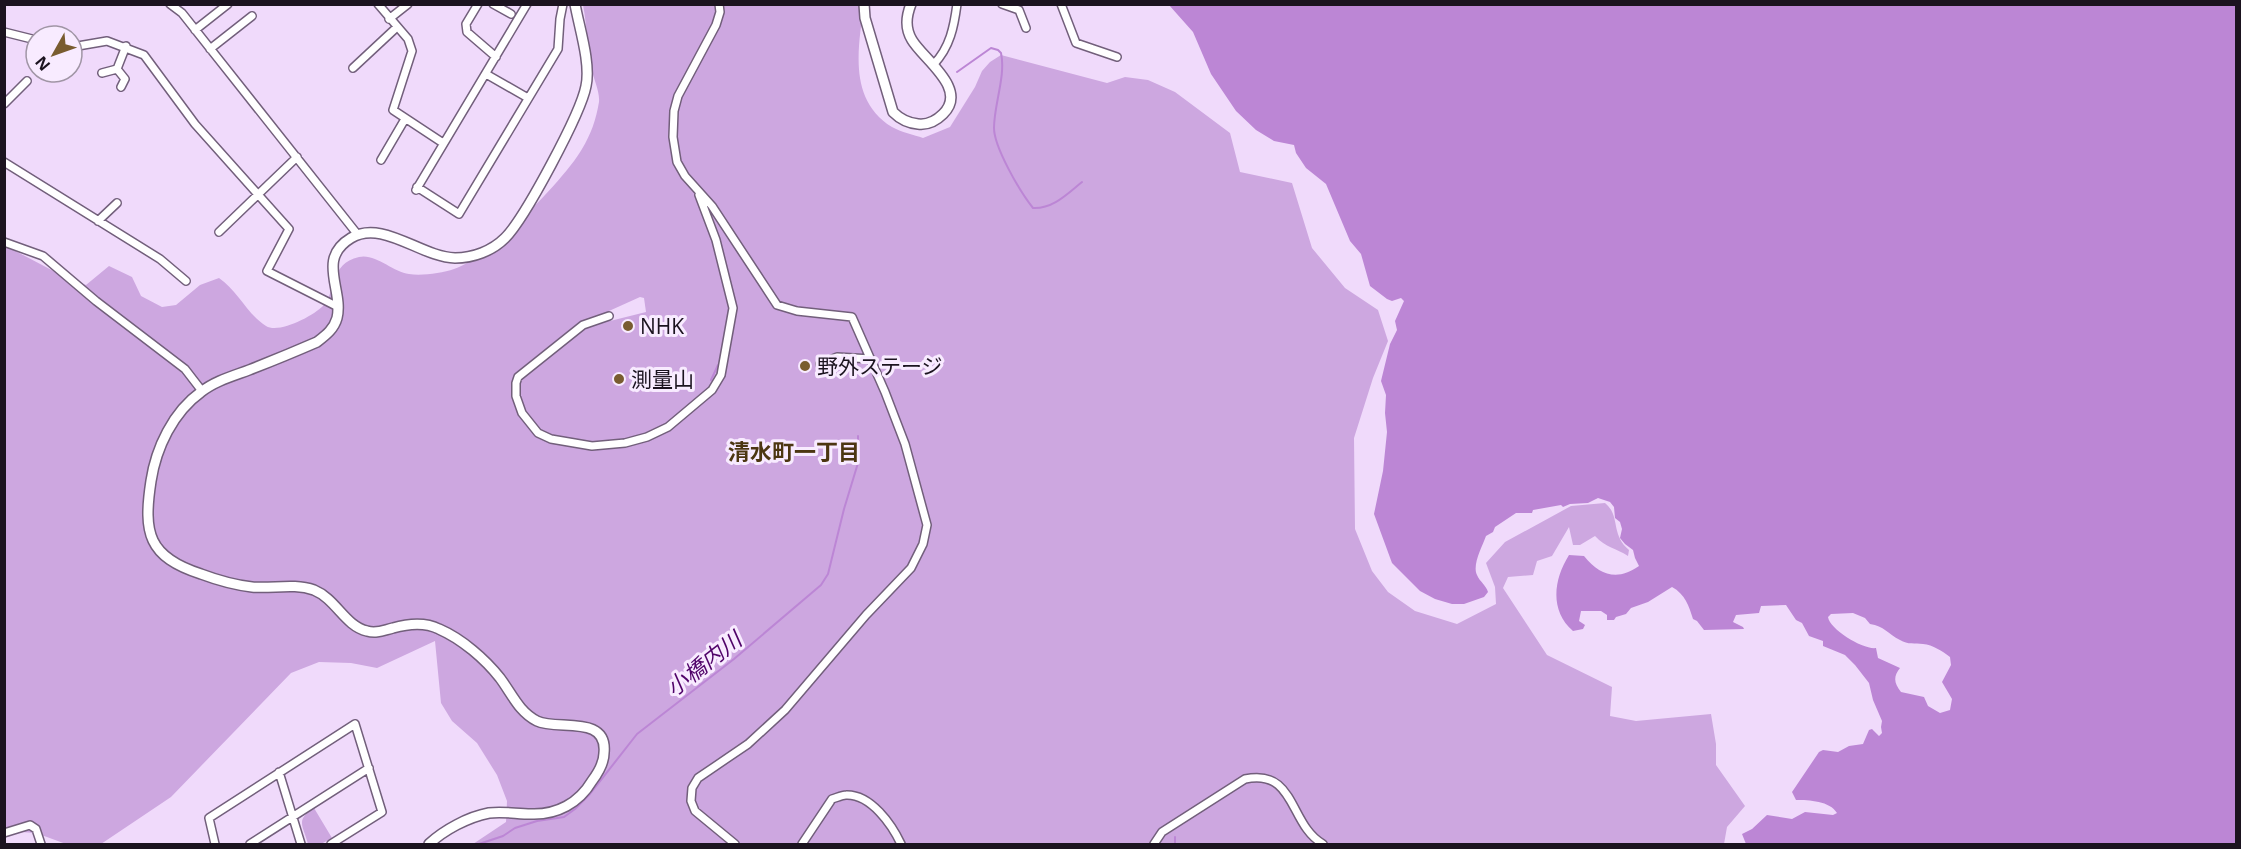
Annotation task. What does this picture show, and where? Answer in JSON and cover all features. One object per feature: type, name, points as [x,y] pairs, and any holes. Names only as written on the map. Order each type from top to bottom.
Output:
[{"type":"main road","points":[[428,844],[460,824],[487,814],[532,815],[563,809],[570,805],[587,790],[599,771],[604,754],[603,741],[600,736],[589,727],[539,722],[525,714],[499,678],[480,657],[448,633],[436,627],[423,624],[409,625],[382,632],[370,632],[353,625],[325,596],[315,591],[303,587],[252,587],[182,568],[162,556],[156,547],[149,526],[148,507],[153,470],[158,451],[167,433],[186,406],[202,391],[218,382],[317,342],[328,334],[334,325],[338,307],[332,271],[333,262],[349,240],[358,235],[376,232],[440,256],[456,258],[483,253],[504,239],[527,206],[584,96],[587,73],[575,4]]},
{"type":"main road","points":[[864,4],[865,18],[893,112],[900,119],[924,124],[934,121],[946,111],[950,103],[950,95],[945,79],[912,41],[907,27],[907,16],[911,4]]},
{"type":"street","points":[[170,4],[182,14],[358,235]]},
{"type":"street","points":[[195,30],[228,4]]},
{"type":"street","points":[[378,4],[408,39],[412,51],[393,110],[443,143]]},
{"type":"street","points":[[389,19],[408,4]]},
{"type":"street","points":[[478,4],[465,24],[467,32],[496,57]]},
{"type":"street","points":[[494,4],[511,14]]},
{"type":"street","points":[[527,4],[416,189],[459,214],[558,50],[563,4]]},
{"type":"street","points":[[719,4],[720,12],[716,25],[686,78],[674,111],[673,137],[677,162],[685,176],[712,206],[777,305],[797,311],[852,316],[905,444],[927,525],[923,544],[911,568],[866,615],[785,710],[748,744],[698,778],[692,788],[691,801],[695,812],[735,844]]},
{"type":"street","points":[[934,64],[944,54],[954,29],[957,4]]},
{"type":"street","points":[[1002,4],[1019,10],[1026,28]]},
{"type":"street","points":[[1061,4],[1076,43]]},
{"type":"street","points":[[210,49],[252,16]]},
{"type":"street","points":[[353,68],[397,27]]},
{"type":"street","points":[[4,32],[24,37]]},
{"type":"street","points":[[1065,40],[1117,57]]},
{"type":"street","points":[[84,45],[107,41],[126,46],[144,55],[195,124],[289,230],[267,271],[338,307]]},
{"type":"street","points":[[117,69],[126,46]]},
{"type":"street","points":[[102,73],[117,69]]},
{"type":"street","points":[[117,69],[125,80],[121,87]]},
{"type":"street","points":[[486,74],[528,98]]},
{"type":"street","points":[[4,104],[24,84]]},
{"type":"street","points":[[381,160],[405,119]]},
{"type":"street","points":[[219,232],[297,157]]},
{"type":"street","points":[[4,162],[160,259],[186,281]]},
{"type":"street","points":[[609,316],[583,325],[518,377],[516,396],[522,413],[538,434],[550,439],[583,445],[610,446],[625,443],[647,437],[668,427],[712,390],[721,375],[726,356],[733,308],[716,240],[697,190]]},
{"type":"street","points":[[98,221],[117,203]]},
{"type":"street","points":[[4,242],[43,256],[96,301],[185,369],[202,391]]},
{"type":"street","points":[[820,364],[837,357],[871,359]]},
{"type":"street","points":[[215,844],[209,818],[355,724],[382,812],[331,844]]},
{"type":"street","points":[[250,844],[369,768]]},
{"type":"street","points":[[279,772],[301,844]]},
{"type":"street","points":[[1154,844],[1162,832],[1245,779],[1258,776],[1271,778],[1280,785],[1313,839],[1323,844]]},
{"type":"street","points":[[802,844],[832,799],[847,795],[870,802],[888,821],[901,844]]},
{"type":"street","points":[[4,833],[30,825],[36,829],[40,844]]},
{"type":"shaded area","points":[[583,5],[864,5],[859,72],[868,103],[878,116],[892,127],[923,138],[950,127],[975,87],[982,71],[1001,55],[1107,83],[1125,77],[1148,80],[1175,92],[1230,133],[1240,172],[1292,183],[1312,248],[1345,288],[1378,310],[1388,341],[1373,378],[1354,438],[1355,529],[1372,571],[1388,592],[1415,611],[1457,624],[1496,604],[1495,587],[1486,563],[1505,542],[1571,506],[1605,503],[1613,514],[1619,538],[1629,550],[1628,556],[1595,536],[1580,545],[1573,545],[1569,527],[1552,556],[1537,561],[1533,575],[1508,577],[1503,588],[1547,655],[1612,687],[1610,716],[1636,721],[1711,714],[1716,744],[1716,765],[1745,806],[1727,827],[1724,844],[473,844],[506,822],[507,801],[497,775],[477,743],[452,721],[441,703],[435,641],[377,668],[351,663],[319,662],[291,673],[171,797],[101,844],[66,844],[36,833],[5,831],[4,245],[63,276],[86,285],[109,266],[132,277],[141,296],[162,307],[176,305],[200,285],[219,278],[232,289],[259,321],[272,328],[296,323],[323,306],[338,272],[349,260],[359,257],[371,258],[403,273],[420,275],[454,269],[486,250],[505,235],[543,198],[573,162],[588,138],[593,127],[599,98],[592,71]],"holes":[[[640,297],[644,298],[646,312],[610,321],[609,311]]]},
{"type":"shaded area","points":[[1169,5],[2236,5],[2236,844],[1746,844],[1742,834],[1752,829],[1767,815],[1792,819],[1805,812],[1833,815],[1837,813],[1824,804],[1796,800],[1792,792],[1819,752],[1823,750],[1838,752],[1849,746],[1863,744],[1869,730],[1872,729],[1879,736],[1882,733],[1882,721],[1869,683],[1845,655],[1823,646],[1823,641],[1809,636],[1802,623],[1796,620],[1786,605],[1761,606],[1759,613],[1736,615],[1733,622],[1744,629],[1704,630],[1693,619],[1683,597],[1672,587],[1648,602],[1631,608],[1626,614],[1614,620],[1607,620],[1607,615],[1601,611],[1581,611],[1579,621],[1585,625],[1583,629],[1573,631],[1560,614],[1556,594],[1560,574],[1569,555],[1584,556],[1596,568],[1610,574],[1624,574],[1639,566],[1633,550],[1620,538],[1622,529],[1620,522],[1615,518],[1614,507],[1610,502],[1598,498],[1588,503],[1533,510],[1532,513],[1516,513],[1495,527],[1493,532],[1486,536],[1476,566],[1477,575],[1488,592],[1484,597],[1464,604],[1452,604],[1420,591],[1392,563],[1374,514],[1383,471],[1387,432],[1386,395],[1381,381],[1390,344],[1397,330],[1395,321],[1404,301],[1401,298],[1392,301],[1387,299],[1370,286],[1361,254],[1350,241],[1326,184],[1306,168],[1296,153],[1294,145],[1274,141],[1256,130],[1236,111],[1211,74],[1193,32]],"holes":[[[1853,613],[1865,618],[1870,624],[1882,628],[1903,642],[1930,646],[1950,657],[1951,665],[1942,682],[1952,699],[1950,710],[1940,713],[1928,706],[1924,697],[1901,692],[1895,680],[1900,668],[1878,658],[1876,648],[1864,646],[1848,638],[1835,628],[1828,617],[1831,614]]]},
{"type":"shaded area","points":[[314,808],[332,838],[321,844],[308,844],[302,823],[304,816]]},
{"type":"waterway","points":[[957,72],[991,48],[1001,53],[1002,71],[994,128],[995,136],[1009,169],[1033,208],[1053,203],[1082,182]]},
{"type":"waterway","points":[[711,380],[718,365]]},
{"type":"waterway","name":"小橋内川","points":[[479,844],[537,821],[564,817],[575,809],[590,794],[637,734],[734,659],[821,585],[828,574],[858,463],[858,436]]},
{"type":"waterway","points":[[1175,837],[1175,844]]},
{"type":"place","name":"NHK","points":[[628,326]]},
{"type":"place","name":"野外ステージ","points":[[805,366]]},
{"type":"place","name":"測量山","points":[[619,379]]},
{"type":"district","name":"清水町一丁目","points":[[794,451]]}]
